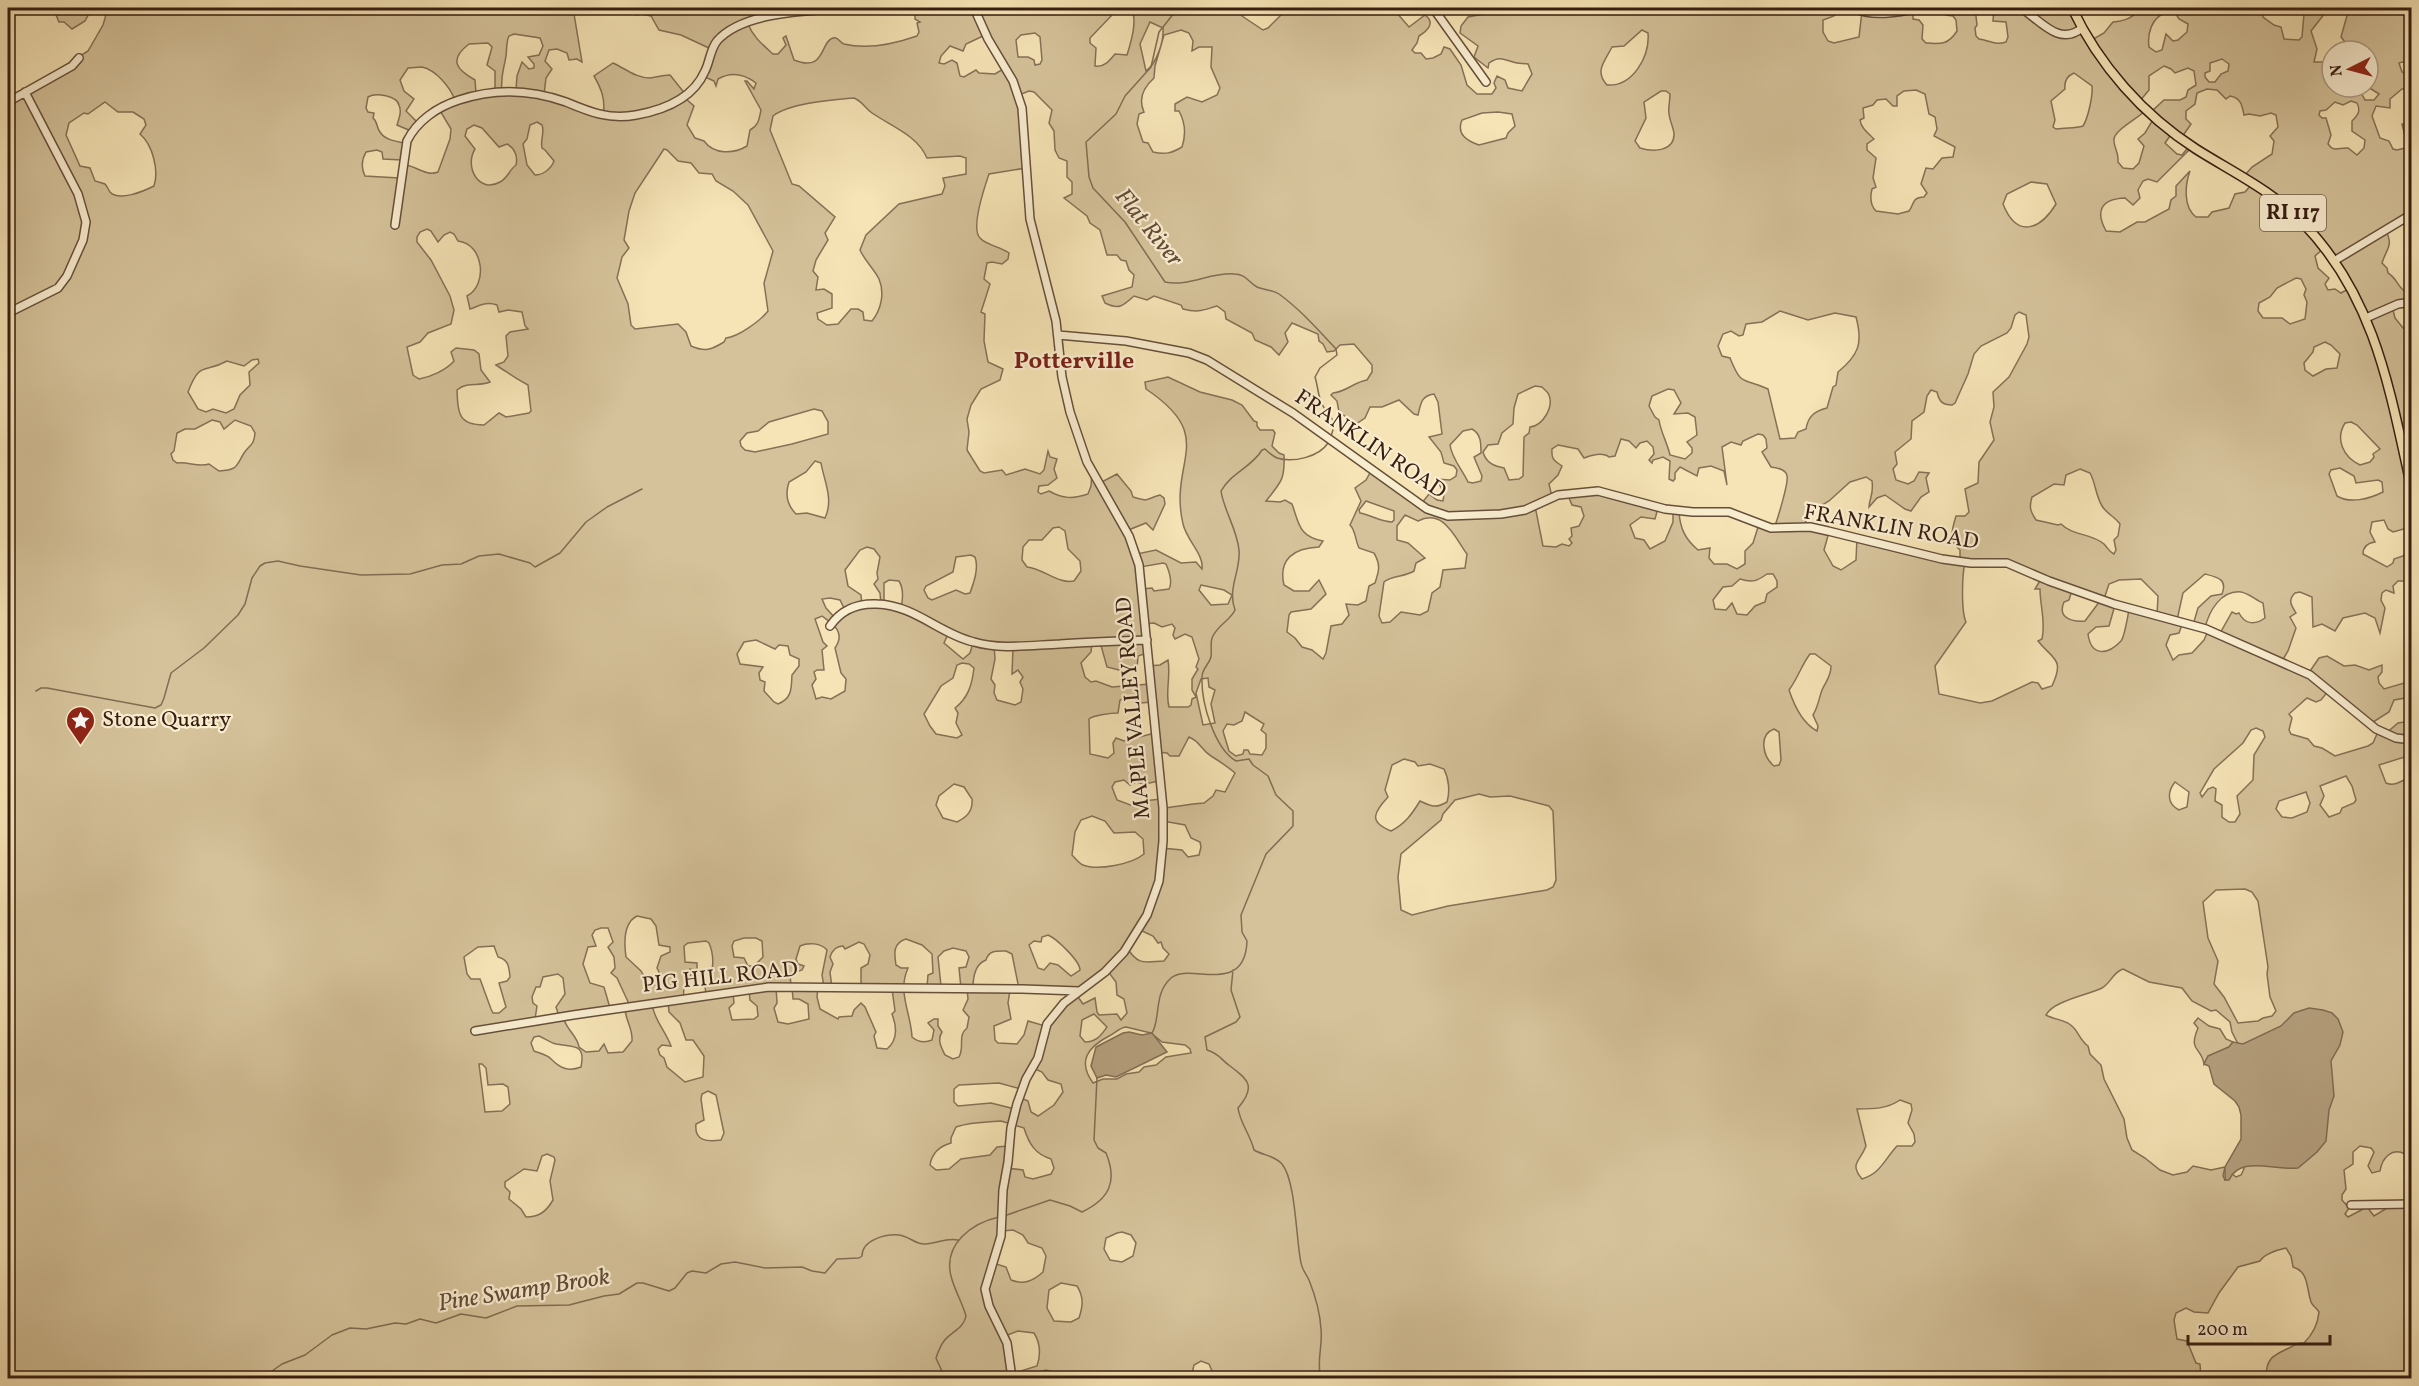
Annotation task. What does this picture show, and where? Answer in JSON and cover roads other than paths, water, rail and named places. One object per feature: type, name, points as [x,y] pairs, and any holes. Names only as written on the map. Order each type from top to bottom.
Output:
[{"type":"main road","name":"RI 117","points":[[2072,8],[2108,68],[2145,109],[2194,147],[2243,175],[2272,195],[2304,223],[2334,261],[2366,318],[2383,365],[2412,490]]},
{"type":"street","points":[[395,225],[407,141],[411,132],[440,107],[483,92],[518,91],[545,96],[597,115],[608,117],[635,115],[681,101],[702,78],[717,41],[735,28],[758,19],[780,15],[847,8]]},
{"type":"street","name":"MAPLE VALLEY ROAD","points":[[974,8],[988,39],[1013,81],[1022,108],[1030,219],[1047,280],[1058,335],[1065,394],[1084,456],[1135,551],[1140,571],[1163,820],[1157,891],[1141,928],[1124,952],[1105,972],[1064,1003],[1047,1024],[1039,1055],[1024,1084],[1012,1123],[1002,1195],[1001,1236],[985,1289],[988,1306],[1007,1343],[1012,1378]]},
{"type":"street","points":[[1433,8],[1486,82]]},
{"type":"street","points":[[1854,8],[1880,12],[1917,8]]},
{"type":"street","points":[[2021,8],[2058,34],[2072,34],[2082,27]]},
{"type":"street","points":[[8,102],[72,66],[79,58]]},
{"type":"street","points":[[8,313],[58,288],[67,276],[79,249],[86,222],[78,194],[25,92]]},
{"type":"street","points":[[2334,261],[2412,214]]},
{"type":"street","points":[[2366,318],[2398,304],[2412,302]]},
{"type":"street","name":"FRANKLIN ROAD","points":[[1058,335],[1126,341],[1189,353],[1206,360],[1293,413],[1427,510],[1437,514],[1452,516],[1512,513],[1533,507],[1558,495],[1598,491],[1665,510],[1729,512],[1771,528],[1810,527],[1942,559],[1971,563],[2007,563],[2057,585],[2114,604],[2206,629],[2236,644],[2278,660],[2322,683],[2376,729],[2396,738],[2412,740]]},
{"type":"street","points":[[830,626],[850,608],[876,604],[908,610],[965,640],[986,645],[1020,646],[1147,640]]},
{"type":"street","name":"PIG HILL ROAD","points":[[475,1031],[769,987],[1022,989],[1079,992]]},
{"type":"street","points":[[2351,1205],[2412,1204]]},
{"type":"waterway","name":"Flat River","points":[[1178,8],[1159,32],[1151,67],[1125,96],[1116,114],[1086,142],[1089,177],[1093,188],[1125,222],[1165,282],[1182,283],[1217,275],[1241,275],[1257,287],[1279,294],[1323,335],[1336,349],[1337,355],[1320,368],[1315,377],[1321,403],[1334,425],[1331,436]]},
{"type":"waterway","name":"Flat River","points":[[1152,1033],[1159,999],[1165,984],[1171,978],[1179,974],[1190,973],[1227,973],[1237,968],[1244,958],[1247,941],[1242,932],[1241,915],[1266,854],[1293,826],[1293,811],[1276,795],[1268,776],[1253,765],[1249,759],[1236,761],[1221,746],[1210,724],[1204,699],[1202,674],[1211,657],[1212,638],[1235,610],[1233,587],[1239,550],[1221,491],[1230,479],[1253,461],[1262,450],[1265,449],[1277,458],[1290,460],[1312,455],[1328,443]]},
{"type":"waterway","points":[[36,691],[47,688],[155,708],[161,705],[171,673],[204,648],[238,615],[245,604],[252,578],[260,566],[265,563],[278,561],[361,575],[410,574],[442,565],[461,564],[479,556],[499,554],[530,563],[535,567],[560,553],[586,522],[607,507],[642,489]]},
{"type":"waterway","points":[[1233,970],[1231,990],[1240,1017],[1236,1022],[1205,1037],[1207,1050],[1217,1055],[1246,1080],[1247,1095],[1238,1108],[1254,1150],[1279,1161],[1287,1172],[1293,1197],[1301,1263],[1320,1316],[1319,1366],[1321,1378]]},
{"type":"waterway","name":"Flat River","points":[[1004,1216],[1050,1200],[1082,1212],[1105,1195],[1111,1181],[1111,1173],[1106,1153],[1098,1148],[1094,1140],[1097,1078]]},
{"type":"waterway","name":"Flat River","points":[[945,1378],[936,1358],[944,1341],[960,1327],[966,1316],[951,1276],[951,1254],[962,1237],[970,1230],[999,1217]]},
{"type":"waterway","name":"Pine Swamp Brook","points":[[258,1378],[282,1364],[305,1355],[332,1335],[350,1328],[366,1329],[395,1323],[406,1324],[420,1319],[436,1323],[461,1314],[486,1318],[517,1306],[569,1305],[619,1294],[637,1283],[669,1291],[675,1288],[687,1273],[692,1271],[706,1273],[721,1264],[735,1262],[765,1268],[802,1267],[825,1273],[837,1259],[859,1258],[870,1242],[893,1235],[903,1236],[922,1244],[949,1239],[958,1240]]},
{"type":"place","name":"Stone Quarry","points":[[81,746]]},
{"type":"district","name":"Potterville","points":[[1074,362]]}]
